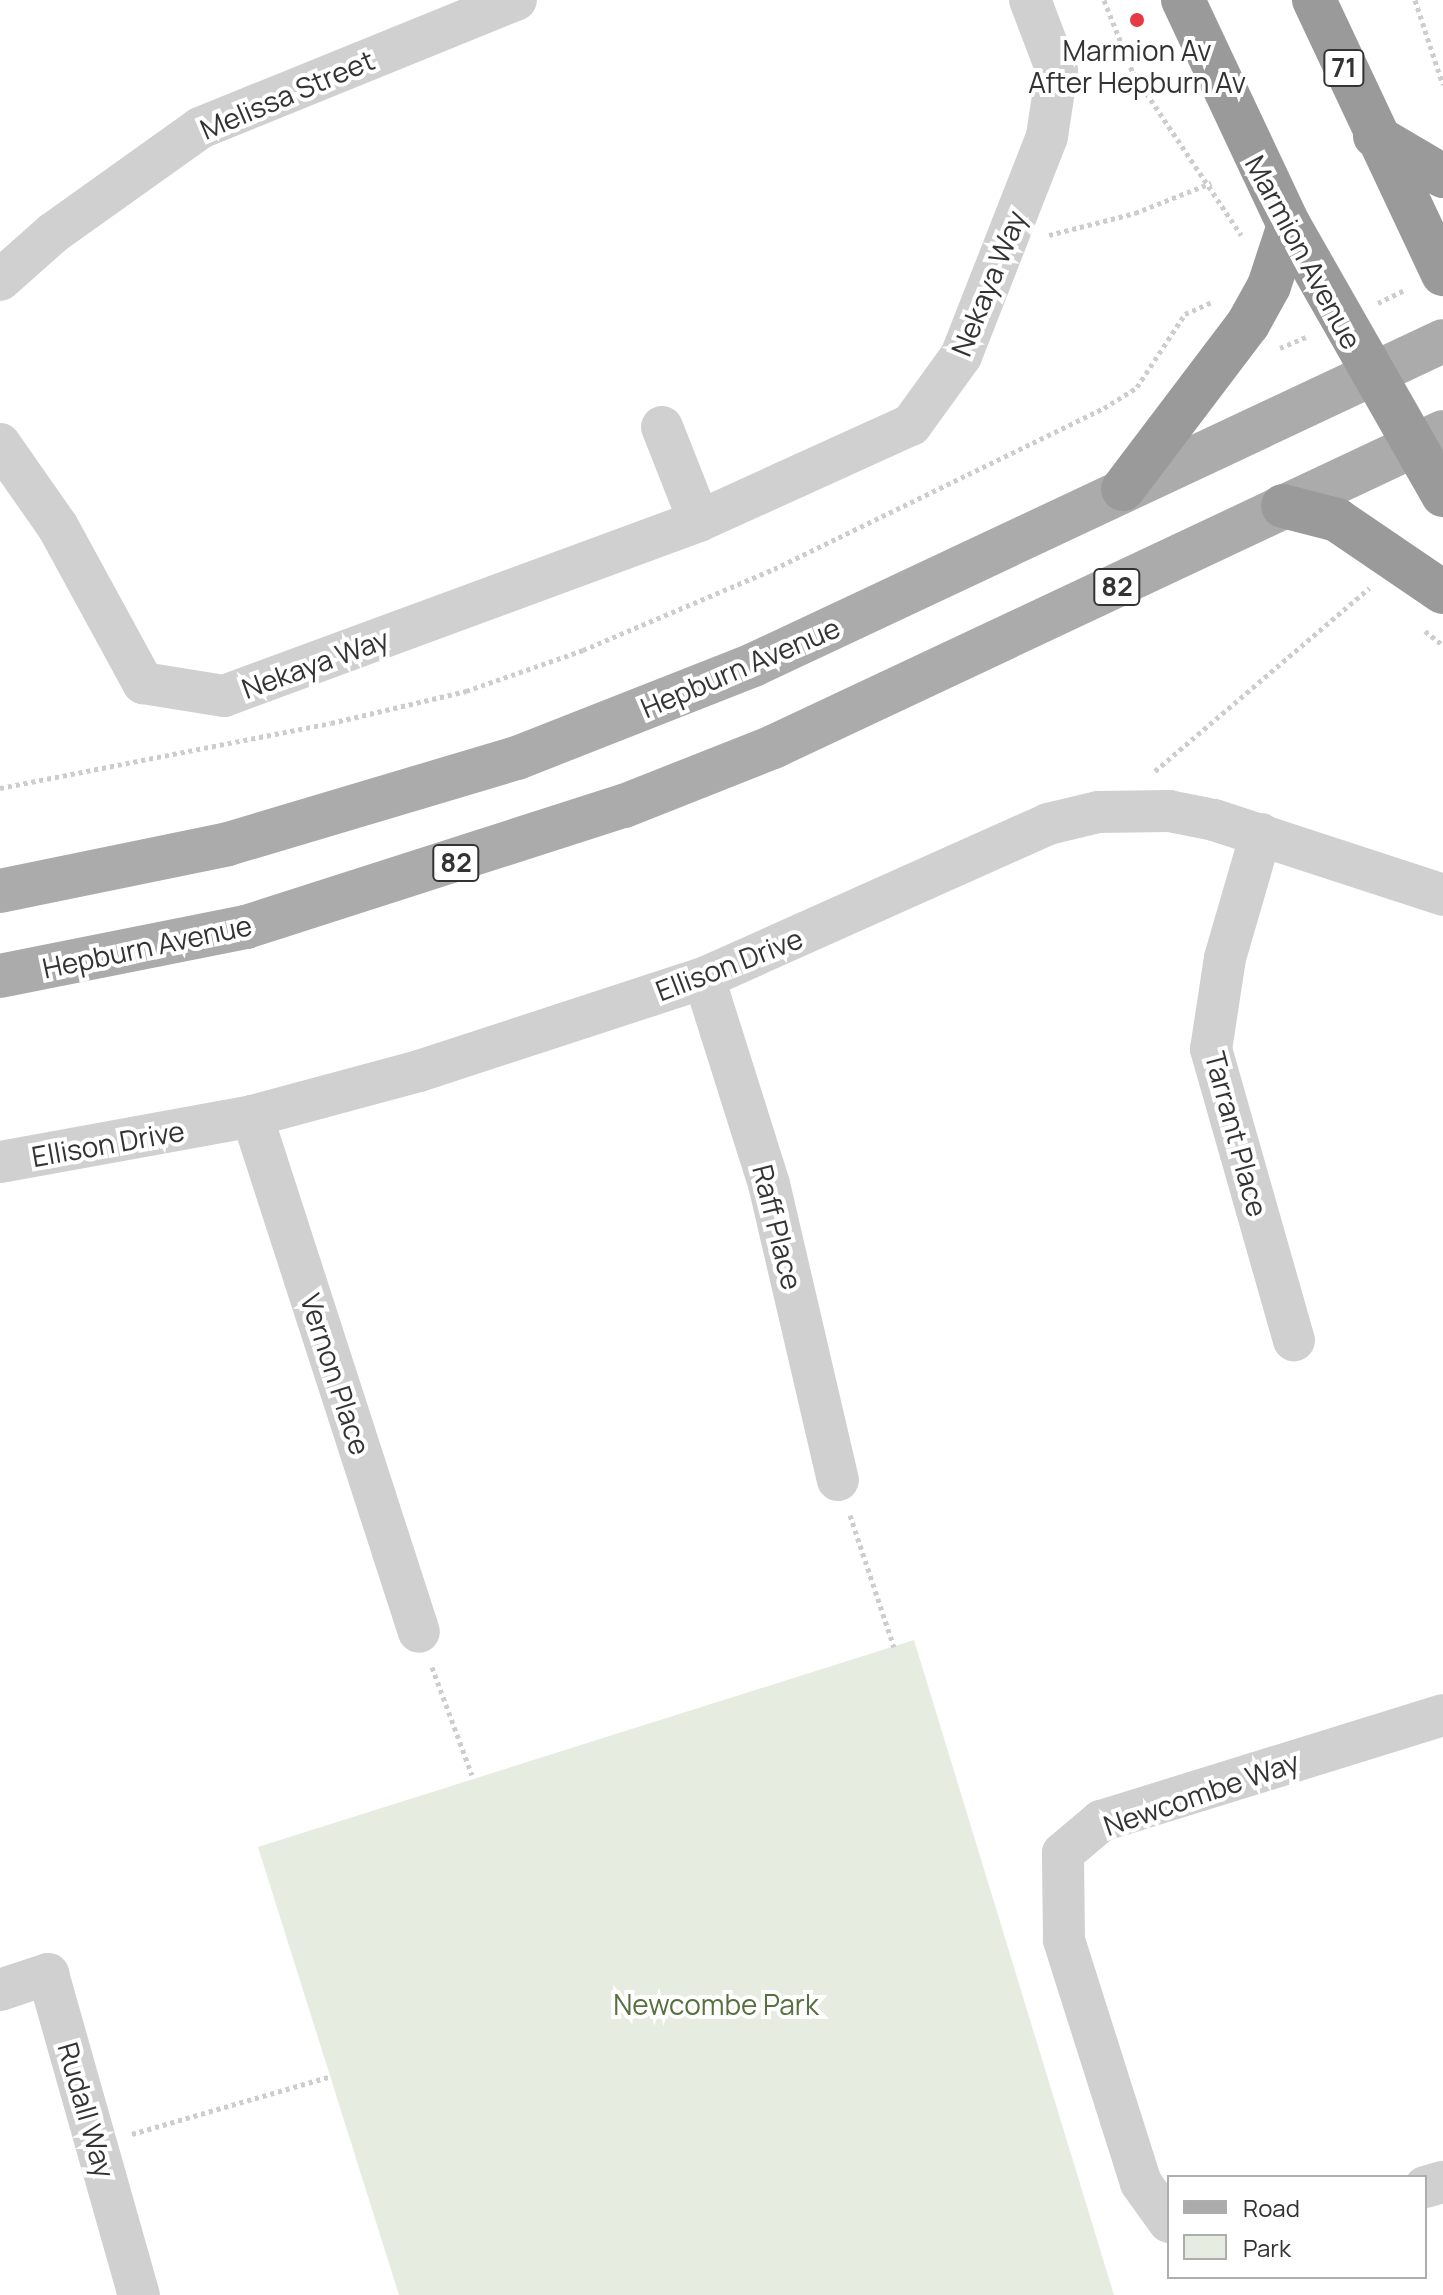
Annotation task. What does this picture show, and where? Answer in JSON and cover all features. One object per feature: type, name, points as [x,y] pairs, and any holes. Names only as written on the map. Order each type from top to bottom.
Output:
[{"type":"highway","name":"Marmion Avenue","points":[[1183,0],[1289,225],[1369,374],[1428,439],[1443,495]]},
{"type":"highway","name":"71","points":[[1314,0],[1375,136],[1443,274]]},
{"type":"highway","points":[[1375,136],[1443,176]]},
{"type":"highway","points":[[1123,489],[1248,324],[1269,286],[1289,225]]},
{"type":"highway","points":[[1283,506],[1337,520],[1396,563],[1443,592]]},
{"type":"main road","name":"Hepburn Avenue","points":[[0,891],[228,844],[517,758],[753,665],[1443,341]]},
{"type":"main road","name":"Hepburn Avenue","points":[[0,976],[246,927],[624,806],[773,747],[1428,439]]},
{"type":"street","name":"Melissa Street","points":[[0,280],[53,233],[200,128],[516,0]]},
{"type":"street","name":"Nekaya Way","points":[[0,444],[58,527],[143,683],[224,696],[699,521],[911,425],[961,356],[1047,136],[1057,71],[1030,0]]},
{"type":"street","points":[[662,427],[699,521]]},
{"type":"street","name":"Ellison Drive","points":[[0,1162],[252,1116],[419,1071],[704,978],[1048,824],[1098,812],[1169,811],[1261,834],[1443,895]]},
{"type":"street","name":"Tarrant Place","points":[[1261,834],[1225,958],[1211,1049],[1294,1340]]},
{"type":"street","name":"Raff Place","points":[[704,978],[769,1184],[838,1480]]},
{"type":"street","name":"Vernon Place","points":[[252,1116],[419,1632]]},
{"type":"street","name":"Newcombe Way","points":[[1167,2219],[1141,2183],[1064,1940],[1063,1853],[1101,1821],[1443,1715]]},
{"type":"street","name":"Rudall Way","points":[[0,1990],[48,1974],[139,2295]]},
{"type":"path","points":[[1415,0],[1443,85]]},
{"type":"path","points":[[1011,230],[1044,236],[1077,231],[1211,183]]},
{"type":"path","points":[[0,788],[331,723],[466,691],[583,650],[774,569],[1062,431],[1137,387],[1185,314],[1223,297]]},
{"type":"path","points":[[1148,776],[1396,563]]},
{"type":"path","points":[[838,1480],[894,1647]]},
{"type":"path","points":[[419,1632],[472,1775]]},
{"type":"path","points":[[96,2144],[331,2076]]},
{"type":"green space","name":"Newcombe Park","points":[[914,1640],[1114,2295],[399,2295],[258,1847]]},
{"type":"place","name":"Marmion Av After Hepburn Av","points":[[1137,20]]}]
